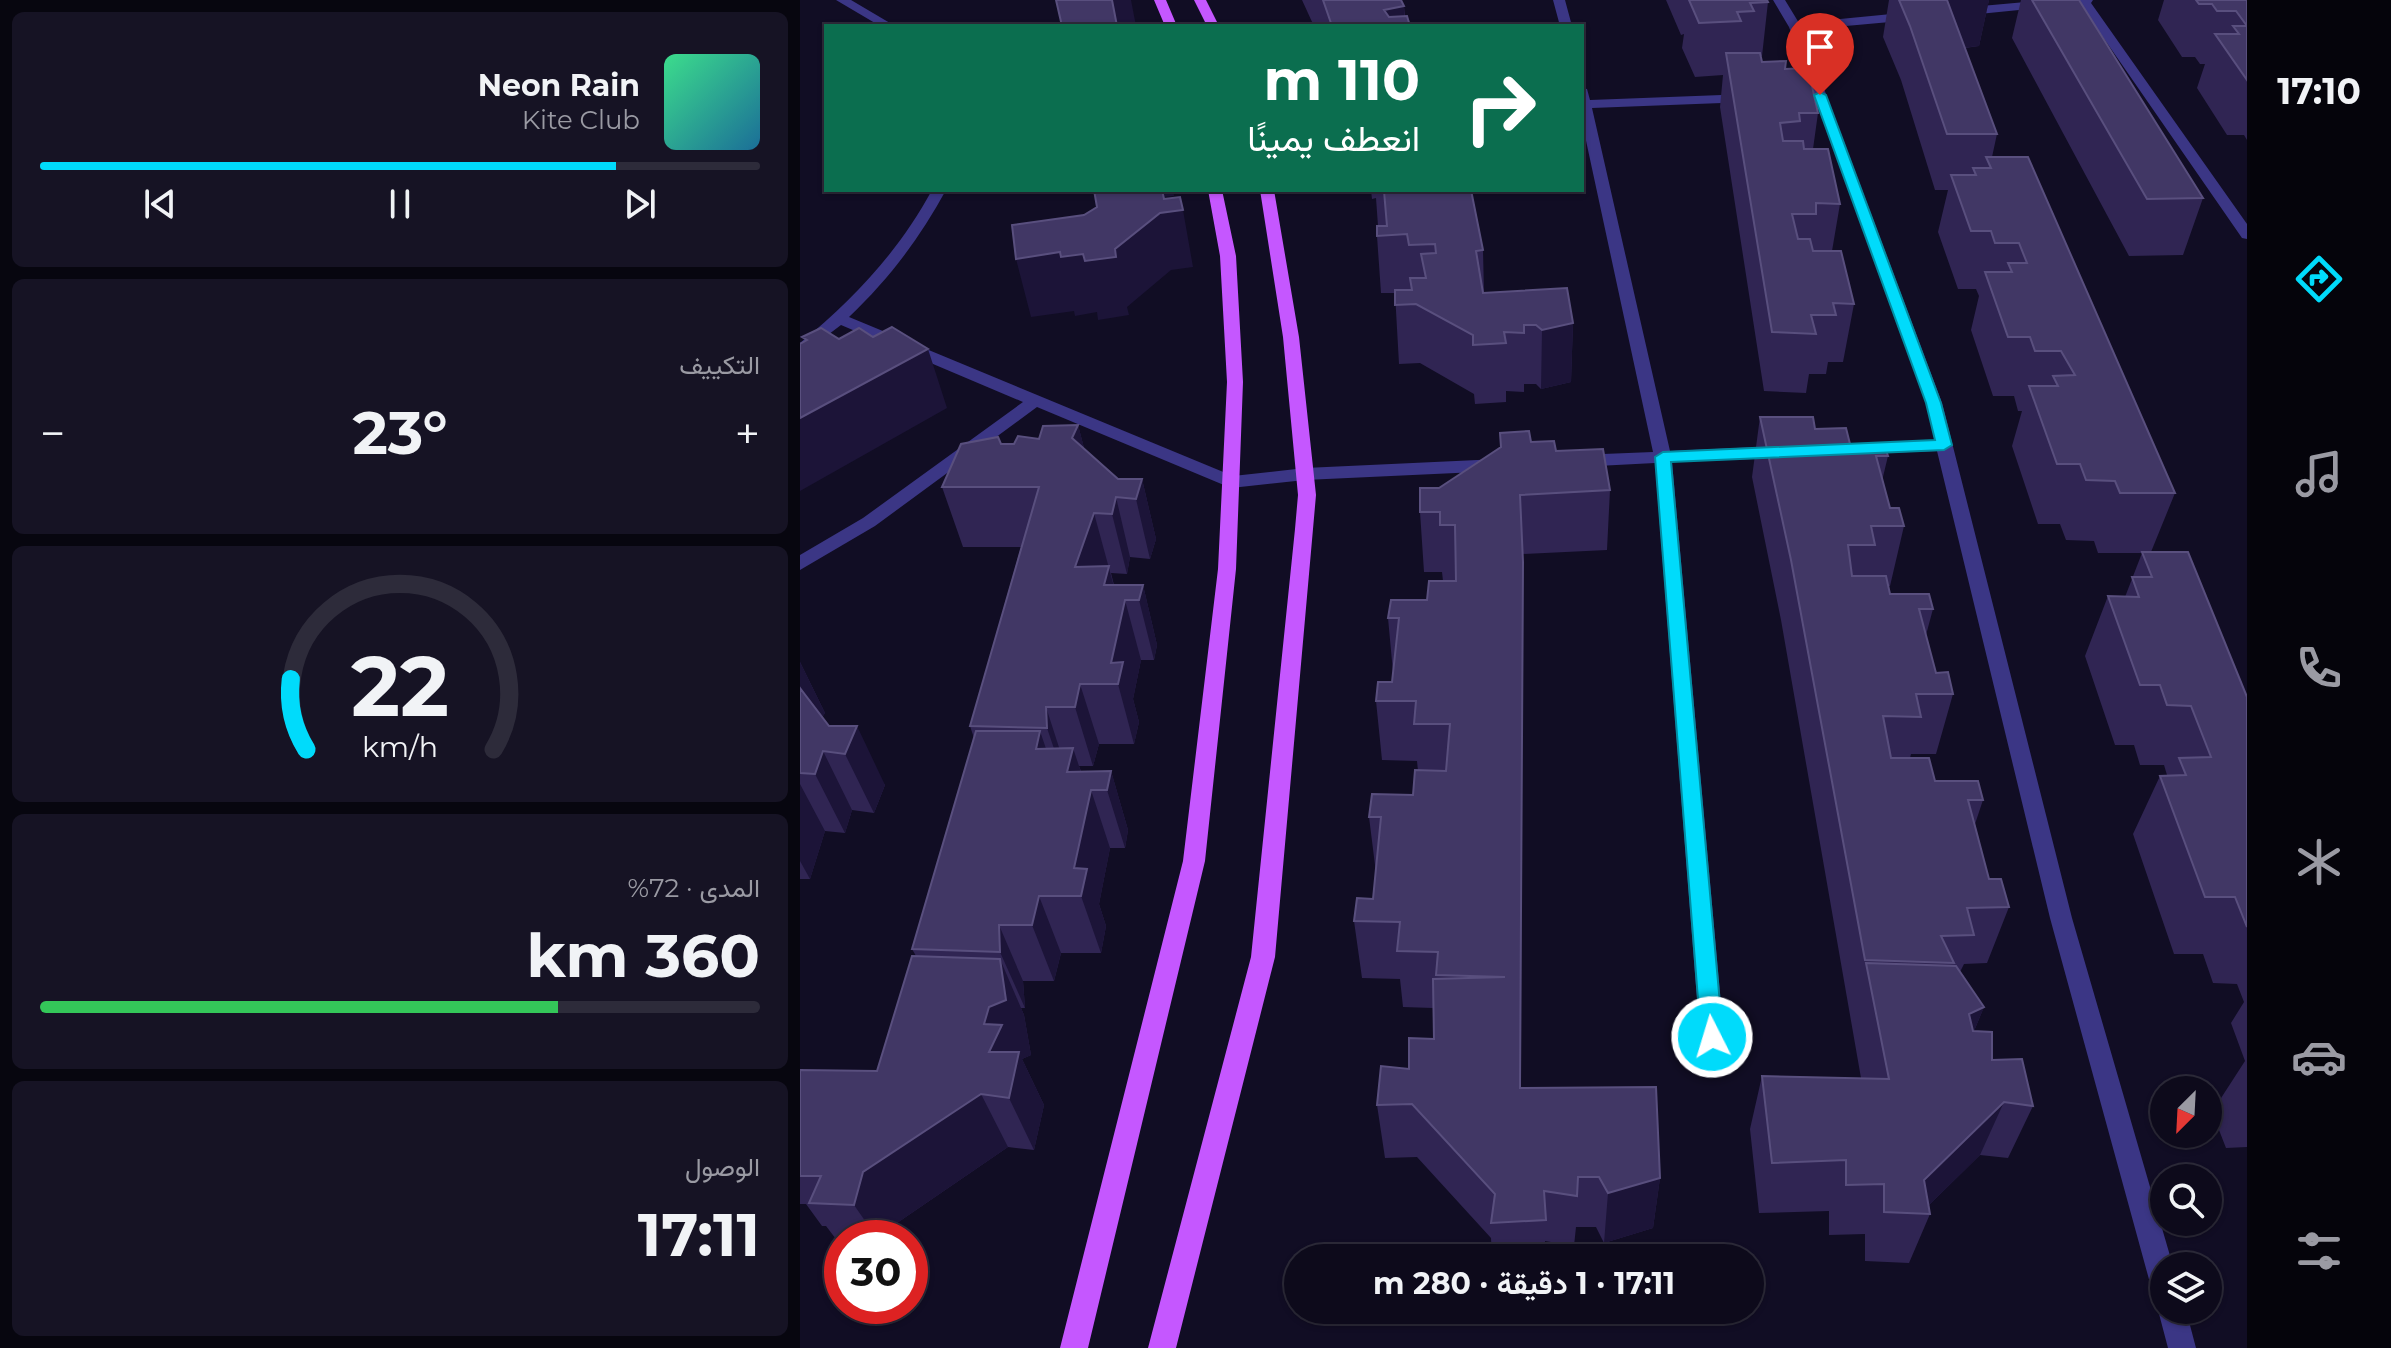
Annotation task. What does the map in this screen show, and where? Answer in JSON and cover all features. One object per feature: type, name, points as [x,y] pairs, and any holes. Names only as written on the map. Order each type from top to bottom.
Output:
[{"type":"main road","points":[[1160,0],[1170,24]]},
{"type":"main road","points":[[1200,0],[1212,24]]},
{"type":"main road","points":[[1074,1348],[1194,861],[1227,569],[1231,482],[1233,351],[1228,256],[1215,192]]},
{"type":"main road","points":[[1162,1348],[1176,1282],[1263,957],[1305,518],[1305,474],[1291,337],[1267,192]]},
{"type":"street","points":[[842,0],[885,24]]},
{"type":"street","points":[[1559,0],[1565,24]]},
{"type":"street","points":[[1779,0],[1795,27],[1812,96],[1934,403],[2061,918],[2155,1252]]},
{"type":"street","points":[[1946,13],[2085,0],[2247,235]]},
{"type":"street","points":[[1795,27],[1931,14]]},
{"type":"street","points":[[1584,98],[1758,97]]},
{"type":"street","points":[[1584,102],[1663,457],[1712,1037]]},
{"type":"street","points":[[800,351],[840,319],[886,273],[919,229],[938,192]]},
{"type":"street","points":[[840,319],[1231,482],[1305,474],[1523,464]]},
{"type":"street","points":[[800,564],[869,522],[1034,402]]},
{"type":"street","points":[[1835,450],[1944,445]]},
{"type":"street","points":[[1554,462],[1804,451]]},
{"type":"street","points":[[2176,1324],[2182,1348]]},
{"type":"building","points":[[1056,0],[1112,0],[1117,24],[1062,24]]},
{"type":"building","points":[[1323,0],[1401,0],[1404,6],[1384,10],[1389,17],[1407,16],[1409,24],[1331,24]]},
{"type":"building","points":[[1689,0],[1768,2],[1750,3],[1754,11],[1737,12],[1741,21],[1699,23]]},
{"type":"building","points":[[1899,0],[1947,0],[1997,134],[1947,134]]},
{"type":"building","points":[[2032,0],[2079,0],[2203,198],[2147,199]]},
{"type":"building","points":[[2196,0],[2247,0],[2247,26],[2236,11],[2217,11],[2212,4],[2199,4]]},
{"type":"building","points":[[2233,26],[2247,26],[2247,80],[2215,34],[2239,34]]},
{"type":"building","points":[[1726,53],[1760,53],[1762,62],[1786,61],[1785,69],[1808,68],[1818,113],[1799,113],[1800,121],[1780,123],[1783,141],[1803,141],[1804,149],[1828,149],[1840,204],[1816,203],[1816,214],[1792,214],[1798,239],[1810,239],[1813,251],[1841,251],[1854,304],[1833,303],[1836,315],[1811,315],[1816,334],[1772,332]]},
{"type":"building","points":[[1986,157],[2028,157],[2175,493],[2120,493],[2115,481],[2086,480],[2080,464],[2057,464],[2029,386],[2058,386],[2053,376],[2075,375],[2061,351],[2035,351],[2030,337],[2008,337],[1985,272],[2012,272],[2008,263],[2027,263],[2019,243],[1995,243],[1991,231],[1971,231],[1951,175],[1976,175],[1973,168],[1991,168]]},
{"type":"building","points":[[1094,192],[1162,192],[1164,199],[1180,197],[1183,210],[1160,213],[1115,249],[1116,257],[1085,261],[1083,254],[1061,257],[1060,252],[1016,259],[1012,225],[1084,215],[1097,207]]},
{"type":"building","points":[[1384,192],[1471,192],[1483,250],[1476,251],[1483,293],[1567,288],[1573,323],[1542,330],[1536,325],[1524,325],[1524,333],[1504,332],[1506,343],[1473,345],[1473,335],[1416,304],[1395,305],[1395,290],[1412,290],[1410,278],[1426,278],[1421,254],[1436,253],[1435,244],[1409,245],[1407,234],[1377,236],[1377,226],[1387,226]]},
{"type":"building","points":[[892,327],[928,349],[800,418],[800,344],[807,340],[802,337],[821,328],[839,339],[859,328],[873,337]]},
{"type":"building","points":[[1760,417],[1813,417],[1815,429],[1846,428],[1850,444],[1884,444],[1888,456],[1876,456],[1890,508],[1899,508],[1904,526],[1871,526],[1875,545],[1848,545],[1852,576],[1886,576],[1890,594],[1929,594],[1933,609],[1919,609],[1936,673],[1948,672],[1953,694],[1916,694],[1921,717],[1883,716],[1891,758],[1929,758],[1935,781],[1978,781],[1983,800],[1968,800],[1989,879],[2001,879],[2009,907],[1967,908],[1974,935],[1941,936],[1954,963],[1865,960],[1791,560]]},
{"type":"building","points":[[1078,425],[1072,438],[1118,479],[1142,479],[1136,499],[1116,497],[1112,514],[1094,513],[1075,567],[1109,566],[1104,585],[1143,585],[1139,600],[1125,600],[1111,663],[1123,662],[1118,684],[1080,684],[1075,707],[1046,707],[1047,728],[970,726],[1039,487],[942,487],[961,444],[998,437],[1001,444],[1014,444],[1018,436],[1039,439],[1043,426]]},
{"type":"building","points":[[1529,431],[1531,442],[1554,441],[1556,451],[1603,449],[1610,490],[1520,495],[1523,562],[1520,1088],[1656,1087],[1660,1178],[1608,1193],[1599,1177],[1578,1177],[1577,1196],[1544,1191],[1546,1220],[1491,1223],[1495,1194],[1412,1104],[1377,1105],[1381,1066],[1409,1069],[1409,1038],[1434,1039],[1433,979],[1505,977],[1436,975],[1438,952],[1397,951],[1400,922],[1354,921],[1357,898],[1373,899],[1381,817],[1369,817],[1372,794],[1413,795],[1415,770],[1446,771],[1450,724],[1414,724],[1416,701],[1376,701],[1378,682],[1392,682],[1399,618],[1388,618],[1391,600],[1427,600],[1429,581],[1456,581],[1455,525],[1440,525],[1440,512],[1420,512],[1420,488],[1439,488],[1501,447],[1500,433]]},
{"type":"building","points":[[2142,552],[2188,552],[2247,697],[2247,927],[2235,897],[2205,897],[2160,776],[2186,775],[2179,758],[2211,757],[2191,706],[2167,705],[2160,685],[2140,685],[2108,596],[2139,597],[2132,577],[2152,577]]},
{"type":"building","points":[[800,688],[829,726],[857,726],[845,754],[823,751],[815,774],[800,773]]},
{"type":"building","points":[[976,731],[1040,731],[1036,749],[1073,748],[1067,772],[1111,771],[1107,790],[1091,790],[1074,868],[1087,869],[1081,896],[1039,896],[1032,925],[999,925],[1000,952],[912,949]]},
{"type":"building","points":[[912,956],[1000,959],[1006,1000],[989,1007],[984,1024],[1002,1025],[989,1052],[1019,1052],[1009,1098],[981,1094],[863,1172],[854,1205],[809,1203],[821,1176],[800,1176],[800,1070],[877,1071]]},
{"type":"building","points":[[1866,963],[1956,966],[1984,1007],[1969,1014],[1973,1031],[1992,1032],[1992,1060],[2022,1059],[2033,1106],[2004,1102],[1924,1180],[1930,1214],[1884,1212],[1884,1184],[1846,1185],[1846,1160],[1772,1163],[1762,1076],[1889,1079]]},
{"type":"route","points":[[1712,1037],[1663,457],[1944,445],[1934,403],[1820,95]]}]
